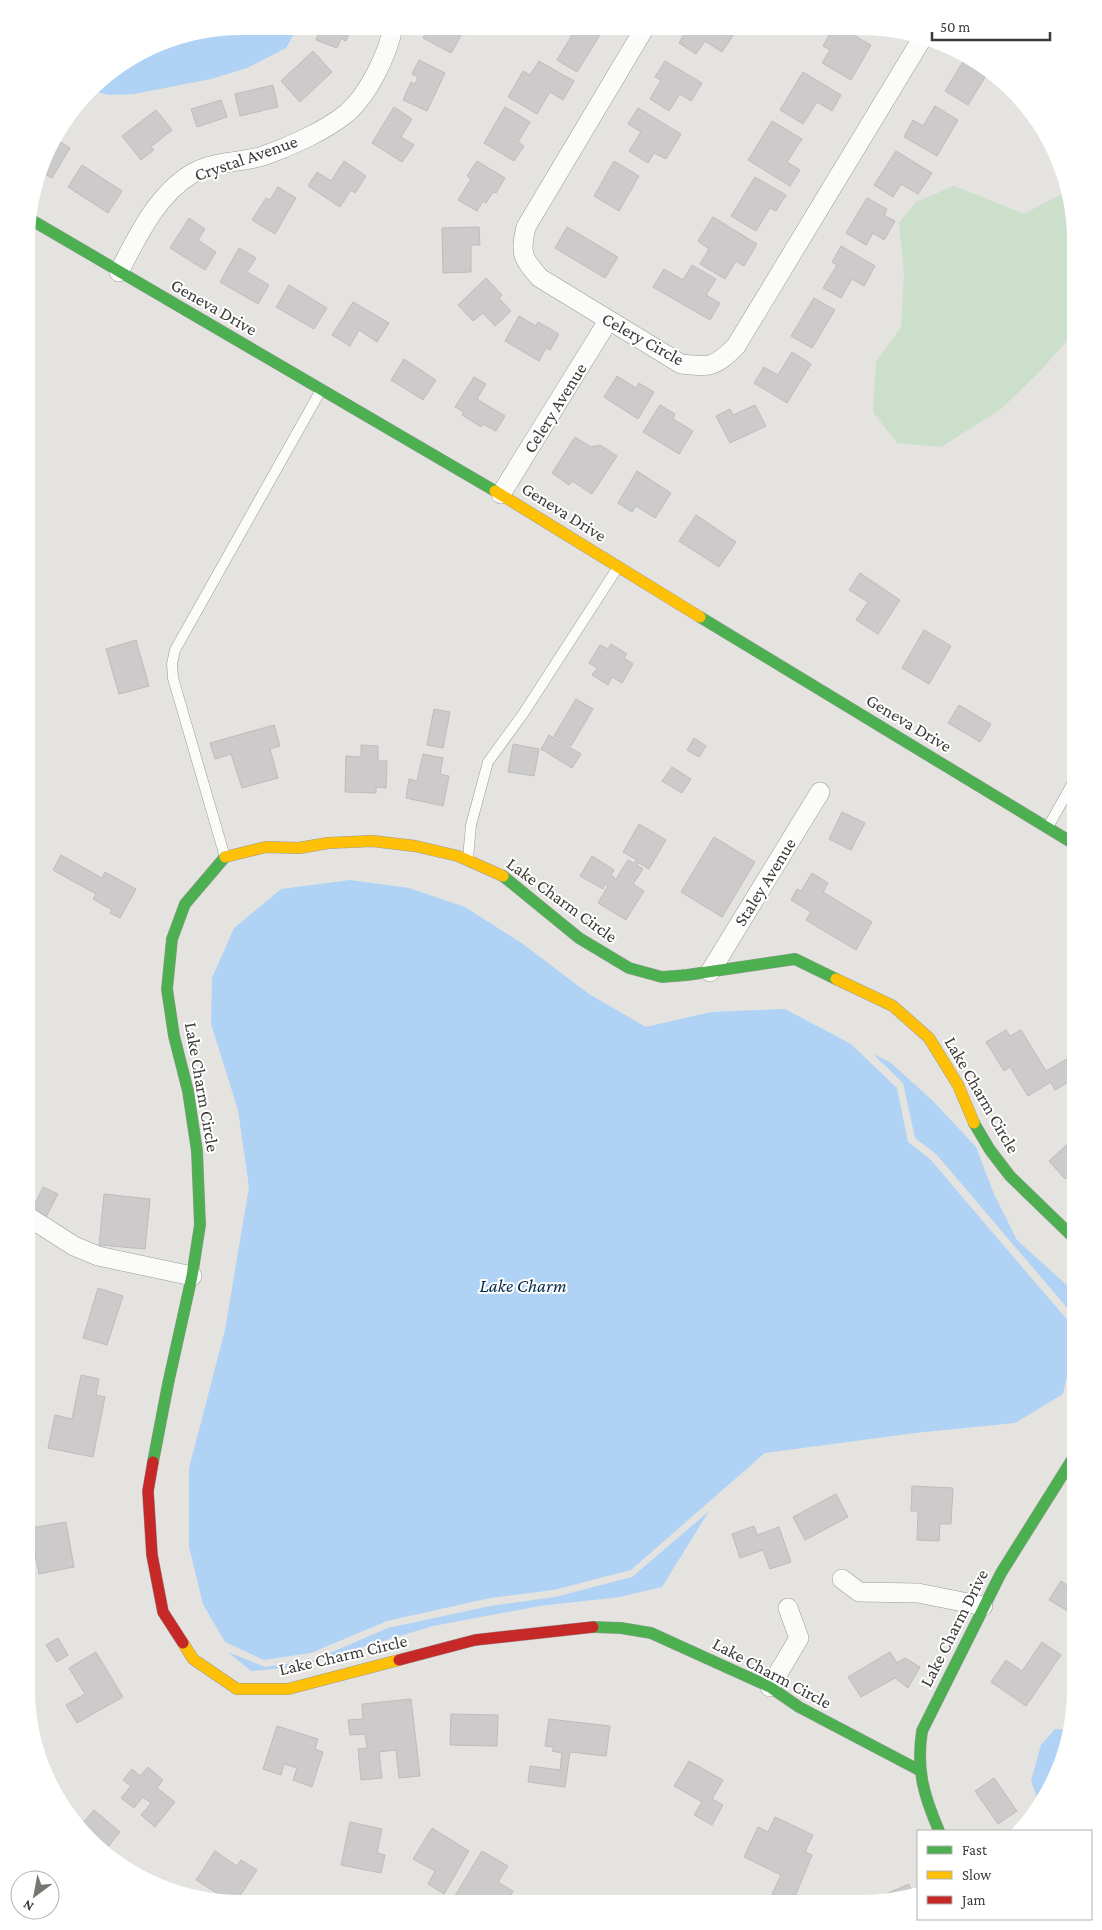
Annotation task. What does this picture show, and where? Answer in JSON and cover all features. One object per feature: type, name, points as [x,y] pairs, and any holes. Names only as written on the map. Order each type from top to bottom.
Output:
[{"type":"street","name":"Crystal Avenue","points":[[119,272],[144,226],[171,190],[194,173],[221,164],[262,156],[313,134],[347,112],[366,89],[383,62],[391,35]]},
{"type":"street","name":"Celery Circle","points":[[640,35],[526,227],[522,247],[527,263],[540,278],[681,364],[706,367],[722,360],[736,346],[918,43]]},
{"type":"street","name":"Geneva Drive","points":[[36,223],[501,494],[1067,839]]},
{"type":"street","name":"Celery Avenue","points":[[501,494],[608,321]]},
{"type":"street","name":"Staley Avenue","points":[[710,972],[820,792]]},
{"type":"street","name":"Lake Charm Circle","points":[[919,1770],[799,1707],[770,1687],[651,1634],[621,1628],[592,1627],[475,1640],[288,1690],[237,1689],[192,1659],[164,1612],[152,1555],[148,1491],[168,1384],[192,1276],[200,1226],[197,1151],[188,1091],[174,1036],[167,989],[172,939],[185,904],[225,857],[266,847],[299,848],[328,843],[372,841],[416,846],[458,856],[507,878],[579,938],[629,968],[662,977],[795,959],[893,1006],[929,1038],[958,1085],[974,1124],[1010,1176],[1067,1231]]},
{"type":"street","points":[[35,1221],[74,1246],[98,1256],[192,1276]]},
{"type":"street","name":"Lake Charm Drive","points":[[939,1830],[929,1810],[919,1770],[918,1752],[922,1731],[1001,1573],[1067,1468]]},
{"type":"street","points":[[842,1579],[859,1592],[918,1593],[983,1606]]},
{"type":"street","points":[[770,1687],[799,1638],[788,1608]]},
{"type":"lane","points":[[225,857],[173,678],[173,657],[175,650],[321,390]]},
{"type":"lane","points":[[468,860],[471,825],[488,762],[523,714],[618,566]]},
{"type":"lane","points":[[1047,827],[1067,793]]},
{"type":"green space","points":[[954,186],[1024,214],[1061,194],[1067,228],[1067,341],[1041,370],[1001,409],[941,447],[897,443],[873,412],[876,362],[901,327],[904,273],[899,223],[916,202]]},
{"type":"water","points":[[228,35],[293,35],[286,48],[247,68],[211,79],[134,94],[110,95],[98,92],[138,63],[175,46],[201,39]]},
{"type":"water","name":"Lake Charm","points":[[350,880],[409,888],[465,907],[523,944],[589,994],[646,1027],[711,1012],[785,1009],[851,1044],[897,1088],[908,1142],[930,1159],[1067,1320],[1067,1376],[1063,1394],[1015,1423],[915,1433],[765,1453],[631,1570],[554,1590],[490,1598],[387,1621],[311,1653],[264,1660],[225,1642],[203,1604],[189,1547],[189,1468],[225,1330],[249,1187],[238,1110],[211,1024],[212,978],[234,928],[281,889]]},
{"type":"water","points":[[873,1054],[890,1062],[933,1101],[976,1147],[994,1194],[1017,1240],[1067,1285],[1067,1308],[936,1154],[915,1138],[903,1083]]},
{"type":"water","points":[[709,1511],[662,1587],[620,1597],[540,1606],[433,1626],[296,1667],[251,1671],[228,1652],[265,1667],[313,1660],[388,1628],[490,1606],[555,1597],[632,1577]]},
{"type":"water","points":[[1055,1729],[1063,1730],[1051,1768],[1037,1796],[1031,1781],[1041,1745]]},
{"type":"building","points":[[318,35],[348,35],[346,41],[341,39],[337,48],[316,40]]},
{"type":"building","points":[[425,35],[461,35],[451,53],[423,38]]},
{"type":"building","points":[[572,35],[600,35],[577,72],[557,60]]},
{"type":"building","points":[[684,35],[733,35],[722,52],[705,41],[696,54],[679,43]]},
{"type":"building","points":[[829,35],[854,35],[871,45],[851,80],[822,63],[830,50],[823,46]]},
{"type":"building","points":[[313,51],[332,72],[300,102],[281,81]]},
{"type":"building","points":[[419,60],[445,73],[427,111],[403,100],[411,82],[415,84],[418,77],[412,74]]},
{"type":"building","points":[[539,61],[574,81],[563,100],[550,92],[537,114],[508,97],[523,71],[530,75]]},
{"type":"building","points":[[665,61],[702,83],[691,101],[680,94],[669,111],[650,99],[661,80],[655,77]]},
{"type":"building","points":[[963,62],[985,77],[968,105],[945,91]]},
{"type":"building","points":[[803,72],[841,95],[832,111],[817,102],[803,124],[780,110]]},
{"type":"building","points":[[273,85],[278,107],[240,116],[235,94]]},
{"type":"building","points":[[221,100],[227,117],[197,127],[191,109]]},
{"type":"building","points":[[935,106],[958,120],[937,156],[904,137],[913,120],[923,126]]},
{"type":"building","points":[[394,107],[412,119],[401,137],[414,145],[402,162],[372,143]]},
{"type":"building","points":[[505,107],[530,122],[518,142],[524,146],[514,161],[484,143]]},
{"type":"building","points":[[638,108],[681,134],[666,159],[654,153],[648,163],[629,151],[641,132],[628,124]]},
{"type":"building","points":[[156,110],[172,130],[151,147],[154,150],[141,160],[122,136]]},
{"type":"building","points":[[772,121],[802,139],[787,162],[800,170],[790,186],[748,160]]},
{"type":"building","points":[[61,142],[70,148],[52,178],[46,175]]},
{"type":"building","points":[[896,151],[932,173],[918,194],[901,184],[893,197],[874,185]]},
{"type":"building","points":[[344,161],[366,176],[355,193],[351,190],[340,207],[308,186],[317,172],[331,181]]},
{"type":"building","points":[[477,161],[505,178],[496,193],[493,192],[486,203],[483,201],[477,211],[458,200],[471,179],[467,176]]},
{"type":"building","points":[[614,161],[639,176],[619,211],[594,196]]},
{"type":"building","points":[[82,165],[122,191],[108,213],[68,187]]},
{"type":"building","points":[[755,177],[786,195],[776,211],[770,208],[756,231],[731,216]]},
{"type":"building","points":[[278,187],[296,198],[275,234],[252,220],[266,198],[270,200]]},
{"type":"building","points":[[867,198],[887,209],[884,215],[895,221],[884,240],[873,233],[866,245],[846,233]]},
{"type":"building","points":[[713,217],[757,244],[744,266],[736,261],[725,279],[700,264],[709,249],[698,241]]},
{"type":"building","points":[[189,218],[205,229],[198,240],[216,252],[205,270],[170,248]]},
{"type":"building","points":[[479,227],[480,245],[471,245],[471,272],[443,273],[442,228]]},
{"type":"building","points":[[567,227],[618,257],[605,278],[555,248]]},
{"type":"building","points":[[841,246],[875,266],[864,286],[852,279],[841,298],[823,288],[837,265],[832,262]]},
{"type":"building","points":[[239,248],[256,258],[247,272],[269,285],[258,304],[220,282]]},
{"type":"building","points":[[692,265],[716,279],[706,295],[720,303],[710,320],[653,287],[664,269],[683,280]]},
{"type":"building","points":[[486,278],[502,295],[499,298],[511,311],[495,326],[483,313],[473,321],[458,305]]},
{"type":"building","points":[[289,285],[327,308],[314,329],[276,307]]},
{"type":"building","points":[[814,298],[835,310],[812,348],[791,336]]},
{"type":"building","points":[[353,302],[389,323],[377,342],[359,330],[350,346],[332,335]]},
{"type":"building","points":[[519,316],[536,326],[538,322],[559,334],[550,350],[546,348],[539,361],[505,341]]},
{"type":"building","points":[[792,352],[811,364],[787,403],[754,383],[764,367],[778,375]]},
{"type":"building","points":[[404,359],[436,380],[423,400],[391,380]]},
{"type":"building","points":[[617,376],[636,388],[639,383],[654,392],[638,419],[604,397]]},
{"type":"building","points":[[474,377],[486,384],[477,399],[505,416],[496,431],[483,424],[481,427],[462,415],[464,412],[455,407]]},
{"type":"building","points":[[660,405],[675,414],[673,419],[693,431],[679,454],[643,432]]},
{"type":"building","points":[[755,405],[766,426],[730,443],[716,416],[730,409],[733,415]]},
{"type":"building","points":[[575,437],[591,447],[600,445],[617,456],[592,494],[572,481],[569,485],[552,473]]},
{"type":"building","points":[[637,471],[671,493],[655,518],[636,506],[632,512],[618,503]]},
{"type":"building","points":[[696,515],[736,542],[719,567],[679,541]]},
{"type":"building","points":[[860,573],[900,600],[878,634],[856,620],[868,602],[849,590]]},
{"type":"building","points":[[924,630],[951,646],[929,684],[902,668]]},
{"type":"building","points":[[136,640],[149,686],[119,694],[106,649]]},
{"type":"building","points":[[611,644],[627,654],[624,658],[633,664],[622,683],[612,677],[608,685],[592,675],[597,668],[589,663],[600,645],[608,649]]},
{"type":"building","points":[[576,699],[593,709],[571,746],[554,736]]},
{"type":"building","points":[[959,705],[991,724],[980,742],[948,723]]},
{"type":"building","points":[[434,709],[450,712],[443,748],[427,745]]},
{"type":"building","points":[[274,725],[280,746],[270,749],[278,778],[242,788],[231,754],[215,759],[210,743]]},
{"type":"building","points":[[549,735],[581,754],[572,768],[541,749]]},
{"type":"building","points":[[694,738],[706,746],[699,757],[687,750]]},
{"type":"building","points":[[513,744],[539,749],[534,776],[508,772]]},
{"type":"building","points":[[361,745],[378,746],[378,761],[387,761],[386,788],[376,787],[376,793],[345,792],[346,756],[361,757]]},
{"type":"building","points":[[423,754],[443,758],[440,774],[449,776],[443,806],[406,798],[409,779],[417,781]]},
{"type":"building","points":[[672,767],[691,779],[682,793],[662,781]]},
{"type":"building","points":[[842,812],[865,823],[851,850],[829,839]]},
{"type":"building","points":[[639,824],[666,840],[649,869],[639,863],[637,865],[643,869],[633,884],[644,891],[626,920],[598,903],[608,886],[605,884],[603,889],[580,876],[592,856],[614,870],[611,875],[616,879],[628,860],[633,863],[637,860],[623,852]]},
{"type":"building","points":[[714,837],[755,862],[722,917],[681,892]]},
{"type":"building","points":[[61,855],[102,878],[105,872],[136,889],[120,918],[110,913],[112,910],[93,899],[96,894],[53,870]]},
{"type":"building","points":[[812,873],[828,883],[823,892],[872,922],[856,950],[806,920],[811,912],[791,900],[797,889],[801,891]]},
{"type":"building","points":[[1006,1030],[1010,1036],[1021,1030],[1046,1071],[1067,1059],[1067,1083],[1055,1090],[1051,1082],[1028,1096],[1010,1067],[1004,1071],[986,1042]]},
{"type":"building","points":[[1067,1145],[1067,1177],[1065,1179],[1049,1161]]},
{"type":"building","points":[[43,1187],[58,1194],[46,1217],[35,1212],[35,1204]]},
{"type":"building","points":[[104,1194],[150,1199],[145,1249],[99,1245]]},
{"type":"building","points":[[98,1288],[123,1296],[107,1345],[83,1338]]},
{"type":"building","points":[[81,1375],[99,1379],[96,1395],[105,1397],[93,1457],[48,1448],[55,1415],[72,1419]]},
{"type":"building","points":[[912,1486],[953,1488],[951,1524],[940,1524],[939,1541],[917,1540],[918,1511],[911,1511]]},
{"type":"building","points":[[836,1494],[848,1517],[805,1540],[793,1517]]},
{"type":"building","points":[[66,1522],[74,1567],[39,1574],[35,1554],[35,1527]]},
{"type":"building","points":[[754,1526],[757,1535],[779,1527],[791,1562],[770,1569],[763,1550],[740,1558],[732,1534]]},
{"type":"building","points":[[1061,1581],[1067,1585],[1067,1610],[1049,1600]]},
{"type":"building","points":[[58,1638],[68,1655],[57,1662],[46,1645]]},
{"type":"building","points":[[1042,1642],[1061,1655],[1026,1706],[991,1682],[1006,1660],[1022,1671]]},
{"type":"building","points":[[96,1652],[123,1697],[77,1723],[66,1705],[85,1694],[69,1668]]},
{"type":"building","points":[[890,1652],[897,1663],[905,1658],[920,1667],[908,1688],[895,1678],[861,1697],[848,1677]]},
{"type":"building","points":[[411,1699],[420,1776],[399,1778],[396,1750],[379,1752],[382,1778],[361,1780],[358,1749],[367,1748],[365,1734],[350,1735],[348,1720],[363,1719],[362,1704]]},
{"type":"building","points":[[451,1714],[498,1715],[497,1746],[450,1745]]},
{"type":"building","points":[[549,1719],[610,1726],[606,1756],[570,1752],[565,1787],[528,1782],[530,1766],[560,1770],[562,1753],[552,1751],[554,1747],[545,1746]]},
{"type":"building","points":[[277,1726],[318,1739],[315,1749],[323,1752],[312,1787],[293,1780],[297,1768],[284,1764],[281,1775],[263,1769]]},
{"type":"building","points":[[689,1761],[723,1780],[712,1799],[723,1805],[712,1825],[694,1815],[702,1802],[674,1786]]},
{"type":"building","points":[[148,1767],[163,1780],[157,1788],[175,1802],[155,1827],[141,1815],[151,1803],[143,1797],[134,1808],[121,1798],[131,1786],[123,1780],[132,1769],[140,1776]]},
{"type":"building","points":[[994,1778],[1017,1811],[998,1824],[975,1791]]},
{"type":"building","points":[[94,1810],[120,1832],[108,1846],[84,1822]]},
{"type":"building","points":[[775,1817],[813,1835],[805,1852],[812,1855],[796,1895],[772,1894],[781,1875],[744,1857],[758,1827],[768,1832]]},
{"type":"building","points":[[350,1822],[382,1829],[377,1853],[385,1855],[381,1873],[341,1865]]},
{"type":"building","points":[[432,1828],[469,1851],[444,1894],[428,1884],[435,1871],[413,1859]]},
{"type":"building","points":[[215,1851],[237,1866],[241,1860],[257,1870],[241,1895],[217,1893],[196,1880]]},
{"type":"building","points":[[482,1851],[508,1866],[498,1882],[513,1891],[511,1895],[455,1895]]},
{"type":"building","points":[[909,1884],[911,1889],[901,1891],[888,1893]]},
{"type":"traffic: fast","points":[[36,223],[495,491]]},
{"type":"traffic: fast","points":[[700,617],[1067,840]]},
{"type":"traffic: fast","points":[[153,1462],[192,1276],[200,1225],[197,1151],[188,1091],[174,1036],[167,989],[172,939],[185,904],[225,857]]},
{"type":"traffic: fast","points":[[503,876],[579,938],[629,968],[662,977],[795,959],[836,979]]},
{"type":"traffic: fast","points":[[974,1123],[990,1150],[1010,1176],[1067,1231]]},
{"type":"traffic: fast","points":[[939,1830],[925,1794],[921,1771],[920,1745],[922,1731],[1001,1573],[1067,1468]]},
{"type":"traffic: fast","points":[[593,1627],[621,1628],[651,1633],[770,1687],[799,1707],[919,1770]]},
{"type":"traffic: slow","points":[[495,491],[700,617]]},
{"type":"traffic: slow","points":[[225,857],[266,847],[299,848],[328,843],[372,841],[415,846],[458,856],[503,876]]},
{"type":"traffic: slow","points":[[836,979],[893,1006],[929,1038],[958,1085],[974,1123]]},
{"type":"traffic: slow","points":[[183,1643],[193,1659],[237,1689],[288,1689],[399,1660]]},
{"type":"traffic: jam","points":[[153,1462],[148,1491],[152,1555],[163,1612],[183,1643]]},
{"type":"traffic: jam","points":[[399,1660],[475,1640],[593,1627]]}]
